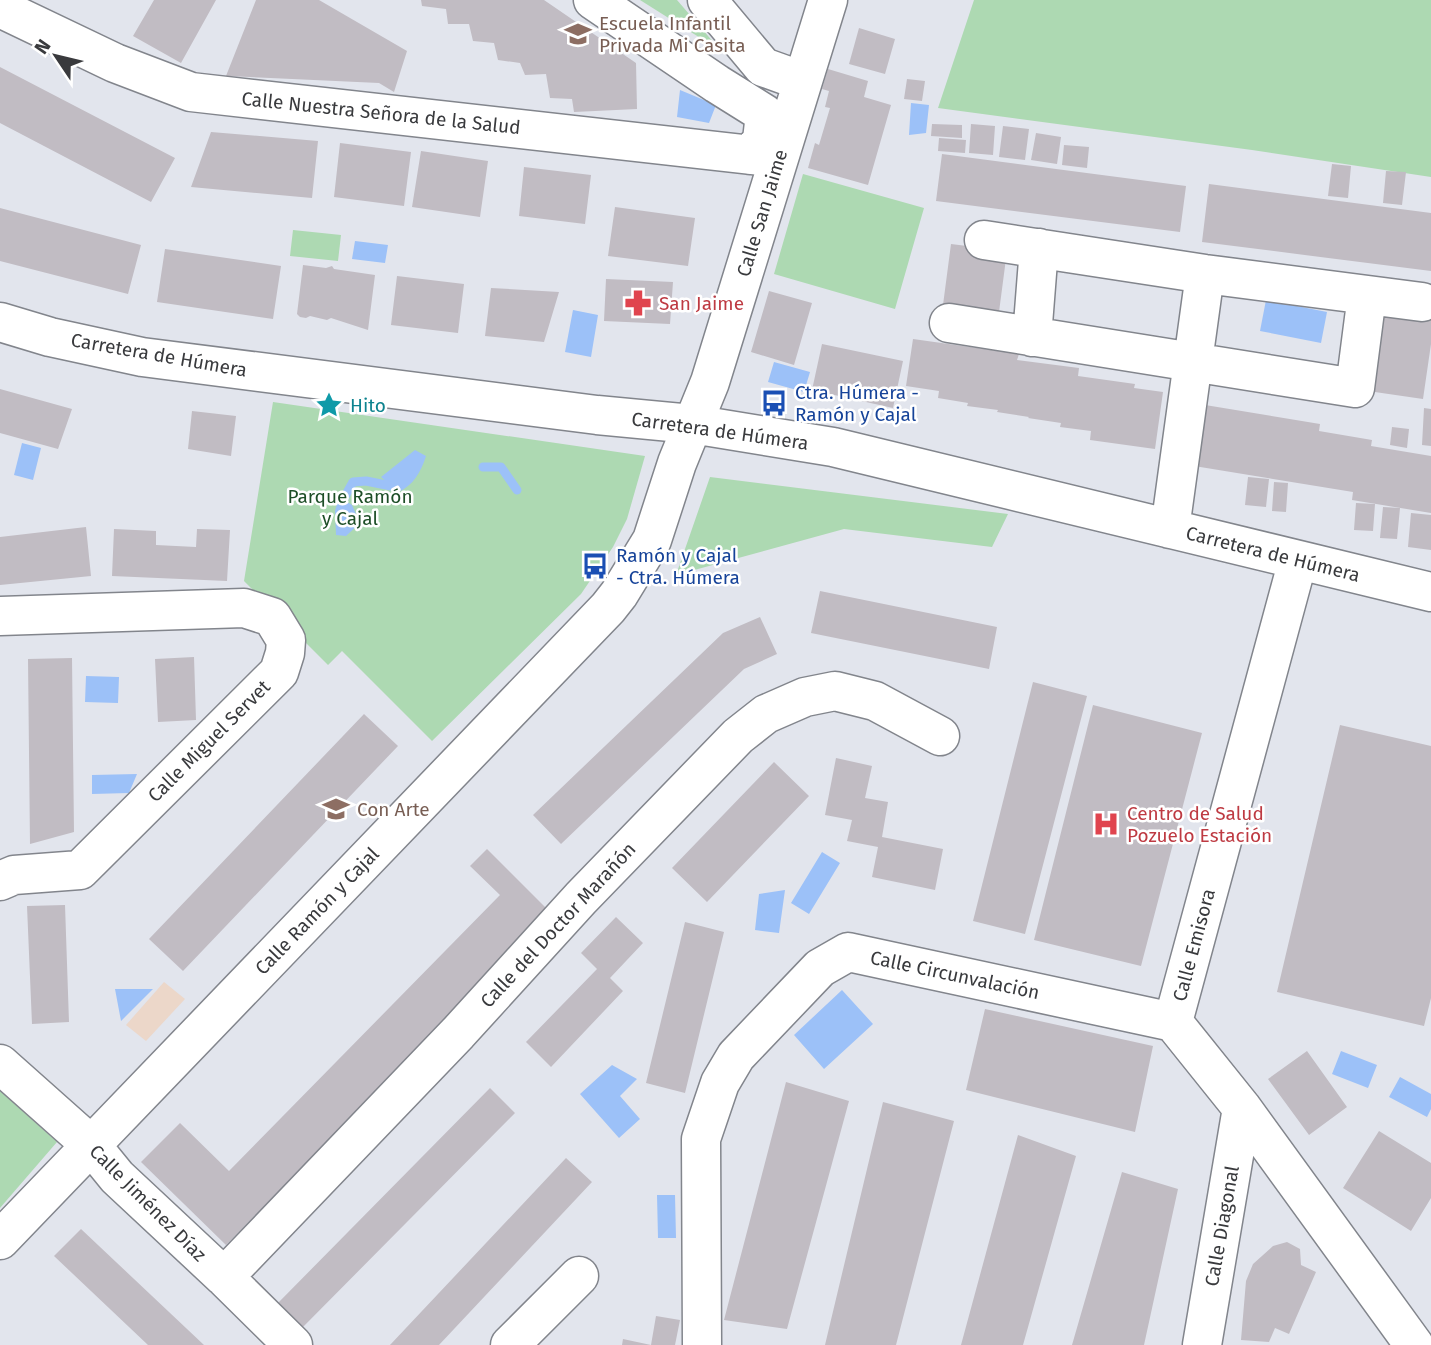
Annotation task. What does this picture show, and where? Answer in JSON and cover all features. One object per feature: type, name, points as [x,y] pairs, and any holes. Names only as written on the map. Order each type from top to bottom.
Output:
[{"type":"street","points":[[593,0],[717,85],[764,111]]},
{"type":"street","points":[[707,0],[763,67],[802,81]]},
{"type":"street","name":"Calle San Jaime","points":[[692,424],[710,382],[764,156],[764,111],[802,81],[828,0]]},
{"type":"street","name":"Calle Nuestra Señora de la Salud","points":[[0,8],[115,63],[191,92],[764,156]]},
{"type":"street","points":[[763,67],[757,85],[764,111]]},
{"type":"street","points":[[984,240],[1205,274],[1422,302]]},
{"type":"street","points":[[1032,337],[1040,248]]},
{"type":"street","points":[[1170,529],[1205,274]]},
{"type":"street","points":[[949,323],[1355,388],[1367,295]]},
{"type":"street","name":"Carretera de Húmera","points":[[0,322],[50,337],[142,357],[597,415],[692,424],[833,447],[1431,592]]},
{"type":"street","name":"Calle Ramón y Cajal","points":[[0,1240],[608,608],[652,540],[692,424]]},
{"type":"street","name":"Calle Emisora","points":[[1298,560],[1173,1022],[1242,1108],[1414,1345]]},
{"type":"street","name":"Calle Miguel Servet","points":[[0,616],[244,608],[272,617],[286,640],[279,671],[80,870],[14,875],[0,881]]},
{"type":"street","name":"Calle del Doctor Marañón","points":[[224,1277],[458,1033],[581,898],[738,736],[766,714],[805,697],[835,691],[875,701],[940,736]]},
{"type":"street","name":"Calle Circunvalación","points":[[702,1345],[701,1139],[720,1083],[736,1056],[820,968],[848,952],[1173,1022]]},
{"type":"street","name":"Calle Jiménez Díaz","points":[[0,1064],[91,1145],[117,1177],[293,1345]]},
{"type":"street","name":"Calle Diagonal","points":[[1202,1345],[1242,1108]]},
{"type":"street","points":[[510,1345],[579,1276]]},
{"type":"shaded area","points":[[164,982],[185,999],[146,1041],[126,1025]]},
{"type":"green space","points":[[640,0],[677,0],[721,51]]},
{"type":"green space","points":[[974,0],[1431,0],[1431,177],[938,108]]},
{"type":"green space","points":[[803,174],[924,208],[895,309],[774,274]]},
{"type":"green space","points":[[293,230],[341,235],[338,261],[290,256]]},
{"type":"green space","name":"Parque Ramón y Cajal","points":[[273,402],[645,456],[627,519],[613,547],[581,594],[432,741],[342,651],[328,665],[244,581]]},
{"type":"green space","points":[[710,477],[1008,514],[992,547],[844,529],[676,575]]},
{"type":"green space","points":[[0,1091],[57,1142],[0,1208]]},
{"type":"water","points":[[680,90],[716,105],[709,123],[677,117]]},
{"type":"water","points":[[911,103],[929,105],[926,133],[909,135]]},
{"type":"water","points":[[355,241],[388,245],[385,263],[352,259]]},
{"type":"water","points":[[1266,300],[1327,312],[1321,343],[1260,331]]},
{"type":"water","points":[[573,310],[598,315],[591,357],[565,352]]},
{"type":"water","points":[[774,362],[810,372],[804,392],[768,382]]},
{"type":"water","points":[[22,443],[41,448],[33,480],[14,475]]},
{"type":"water","points":[[415,450],[426,456],[424,462],[412,482],[398,492],[381,477]]},
{"type":"water","points":[[339,497],[352,505],[360,523],[346,536],[336,535],[335,511]]},
{"type":"water","points":[[86,676],[119,677],[118,703],[85,702]]},
{"type":"water","points":[[137,774],[129,793],[92,794],[92,775]]},
{"type":"water","points":[[822,852],[840,863],[809,914],[791,903]]},
{"type":"water","points":[[785,890],[779,933],[755,930],[759,894]]},
{"type":"water","points":[[115,989],[153,989],[121,1021]]},
{"type":"water","points":[[842,990],[873,1024],[824,1069],[794,1035]]},
{"type":"water","points":[[1341,1051],[1377,1065],[1368,1088],[1332,1074]]},
{"type":"water","points":[[612,1065],[637,1079],[620,1096],[640,1119],[619,1138],[580,1094]]},
{"type":"water","points":[[1400,1077],[1431,1094],[1431,1109],[1427,1117],[1389,1097]]},
{"type":"water","points":[[657,1195],[675,1195],[676,1238],[658,1238]]},
{"type":"building","points":[[154,0],[216,0],[181,63],[133,36]]},
{"type":"building","points":[[256,0],[319,0],[407,51],[394,92],[379,83],[226,76]]},
{"type":"building","points":[[421,0],[544,0],[636,63],[637,109],[574,112],[572,99],[550,98],[546,74],[525,75],[520,63],[498,60],[494,43],[473,41],[469,24],[448,24],[446,9],[422,6]]},
{"type":"building","points":[[859,28],[895,39],[885,74],[849,64]]},
{"type":"building","points":[[0,67],[175,158],[151,202],[0,123]]},
{"type":"building","points":[[828,69],[868,81],[864,97],[891,105],[868,185],[808,168],[815,143],[819,145],[830,108],[825,107],[829,91],[822,89]]},
{"type":"building","points":[[907,79],[925,81],[922,101],[904,99]]},
{"type":"building","points":[[932,124],[962,125],[962,138],[931,136]]},
{"type":"building","points":[[971,124],[995,126],[993,155],[969,153]]},
{"type":"building","points":[[1003,126],[1029,129],[1025,160],[999,157]]},
{"type":"building","points":[[211,132],[318,141],[312,198],[191,187]]},
{"type":"building","points":[[1036,133],[1061,137],[1057,164],[1031,160]]},
{"type":"building","points":[[939,138],[966,140],[965,153],[938,151]]},
{"type":"building","points":[[340,143],[411,152],[404,206],[334,197]]},
{"type":"building","points":[[1064,145],[1089,147],[1087,168],[1062,165]]},
{"type":"building","points":[[421,151],[488,161],[480,217],[412,207]]},
{"type":"building","points":[[942,154],[1186,186],[1180,232],[936,201]]},
{"type":"building","points":[[1332,164],[1351,166],[1348,198],[1328,196]]},
{"type":"building","points":[[524,167],[591,175],[585,224],[519,216]]},
{"type":"building","points":[[1386,171],[1406,172],[1402,205],[1383,203]]},
{"type":"building","points":[[1209,184],[1431,213],[1431,271],[1202,242]]},
{"type":"building","points":[[615,207],[695,218],[688,266],[608,256]]},
{"type":"building","points":[[0,208],[141,245],[128,294],[0,261]]},
{"type":"building","points":[[951,244],[1007,251],[999,312],[943,305]]},
{"type":"building","points":[[165,249],[281,266],[273,319],[157,302]]},
{"type":"building","points":[[303,265],[326,268],[332,266],[334,269],[375,275],[368,330],[331,318],[306,318],[297,314]]},
{"type":"building","points":[[397,276],[464,284],[458,333],[391,325]]},
{"type":"building","points":[[606,279],[673,282],[670,324],[604,321]]},
{"type":"building","points":[[491,288],[559,292],[544,342],[485,336]]},
{"type":"building","points":[[769,291],[812,303],[794,365],[751,352]]},
{"type":"building","points":[[1379,306],[1431,313],[1431,344],[1423,399],[1368,391]]},
{"type":"building","points":[[913,339],[1019,354],[1017,360],[1079,368],[1078,376],[1135,384],[1134,388],[1163,392],[1155,449],[1090,440],[1091,431],[1060,427],[1061,423],[997,412],[998,410],[967,406],[968,403],[938,398],[939,391],[906,386]]},
{"type":"building","points":[[822,344],[903,361],[893,408],[812,390]]},
{"type":"building","points":[[0,389],[72,409],[58,449],[0,433]]},
{"type":"building","points":[[1193,403],[1320,424],[1319,431],[1372,440],[1371,446],[1431,456],[1431,513],[1352,500],[1353,492],[1182,464]]},
{"type":"building","points":[[1424,408],[1431,409],[1431,446],[1422,445]]},
{"type":"building","points":[[192,411],[236,416],[231,456],[188,449]]},
{"type":"building","points":[[1392,427],[1409,429],[1407,448],[1390,445]]},
{"type":"building","points":[[1248,477],[1269,479],[1266,507],[1245,505]]},
{"type":"building","points":[[1274,482],[1288,483],[1286,512],[1272,511]]},
{"type":"building","points":[[1356,503],[1375,504],[1373,531],[1354,530]]},
{"type":"building","points":[[1383,507],[1400,508],[1397,539],[1380,538]]},
{"type":"building","points":[[1411,513],[1431,515],[1431,550],[1408,547]]},
{"type":"building","points":[[86,527],[91,576],[0,585],[0,537]]},
{"type":"building","points":[[114,529],[156,531],[156,545],[196,547],[197,529],[230,530],[227,581],[112,576]]},
{"type":"building","points":[[820,591],[997,627],[989,669],[811,633]]},
{"type":"building","points":[[760,617],[777,654],[744,669],[561,844],[533,815],[723,633]]},
{"type":"building","points":[[194,657],[196,720],[158,722],[155,659]]},
{"type":"building","points":[[72,658],[74,832],[30,844],[28,659]]},
{"type":"building","points":[[1033,682],[1087,696],[1025,934],[973,921]]},
{"type":"building","points":[[1093,705],[1202,733],[1141,966],[1034,940]]},
{"type":"building","points":[[364,714],[398,746],[183,971],[149,939]]},
{"type":"building","points":[[1340,725],[1431,746],[1431,998],[1424,1026],[1277,992]]},
{"type":"building","points":[[836,758],[872,766],[865,798],[888,802],[882,837],[943,849],[935,890],[872,877],[878,847],[847,841],[852,820],[825,815]]},
{"type":"building","points":[[774,762],[809,796],[707,902],[672,868]]},
{"type":"building","points":[[487,849],[551,913],[226,1245],[141,1162],[180,1123],[229,1171],[500,895],[470,866]]},
{"type":"building","points":[[65,905],[69,1022],[32,1024],[27,906]]},
{"type":"building","points":[[616,917],[643,943],[610,978],[623,991],[551,1067],[526,1042],[597,969],[581,953]]},
{"type":"building","points":[[685,922],[724,932],[685,1093],[646,1083]]},
{"type":"building","points":[[985,1009],[1153,1046],[1135,1132],[966,1090]]},
{"type":"building","points":[[1307,1051],[1347,1107],[1309,1135],[1268,1079]]},
{"type":"building","points":[[786,1082],[849,1101],[787,1329],[724,1320]]},
{"type":"building","points":[[490,1088],[515,1113],[302,1328],[277,1304]]},
{"type":"building","points":[[883,1102],[954,1121],[896,1345],[825,1345]]},
{"type":"building","points":[[1379,1131],[1431,1163],[1431,1198],[1411,1231],[1343,1188]]},
{"type":"building","points":[[1018,1135],[1076,1156],[1023,1345],[961,1345]]},
{"type":"building","points":[[566,1158],[592,1182],[439,1345],[390,1345]]},
{"type":"building","points":[[1122,1172],[1178,1189],[1144,1345],[1072,1345]]},
{"type":"building","points":[[81,1229],[204,1345],[148,1345],[54,1256]]},
{"type":"building","points":[[1287,1242],[1300,1249],[1301,1265],[1316,1272],[1289,1334],[1275,1328],[1269,1342],[1241,1340],[1246,1281],[1253,1264],[1273,1246]]},
{"type":"building","points":[[656,1316],[680,1320],[675,1345],[651,1345]]},
{"type":"building","points":[[623,1339],[651,1345],[622,1345]]},
{"type":"waterway","points":[[483,467],[501,467],[517,490]]},
{"type":"waterway","points":[[343,500],[353,482],[366,481],[391,486]]},
{"type":"place","name":"Escuela Infantil Privada Mi Casita","points":[[578,34]]},
{"type":"place","name":"San Jaime","points":[[638,303]]},
{"type":"place","name":"Ctra. Húmera - Ramón y Cajal","points":[[774,403]]},
{"type":"place","name":"Hito","points":[[329,405]]},
{"type":"place","name":"Ramón y Cajal - Ctra. Húmera","points":[[595,566]]},
{"type":"place","name":"Con Arte","points":[[336,809]]},
{"type":"place","name":"Centro de Salud Pozuelo Estación","points":[[1106,824]]}]
